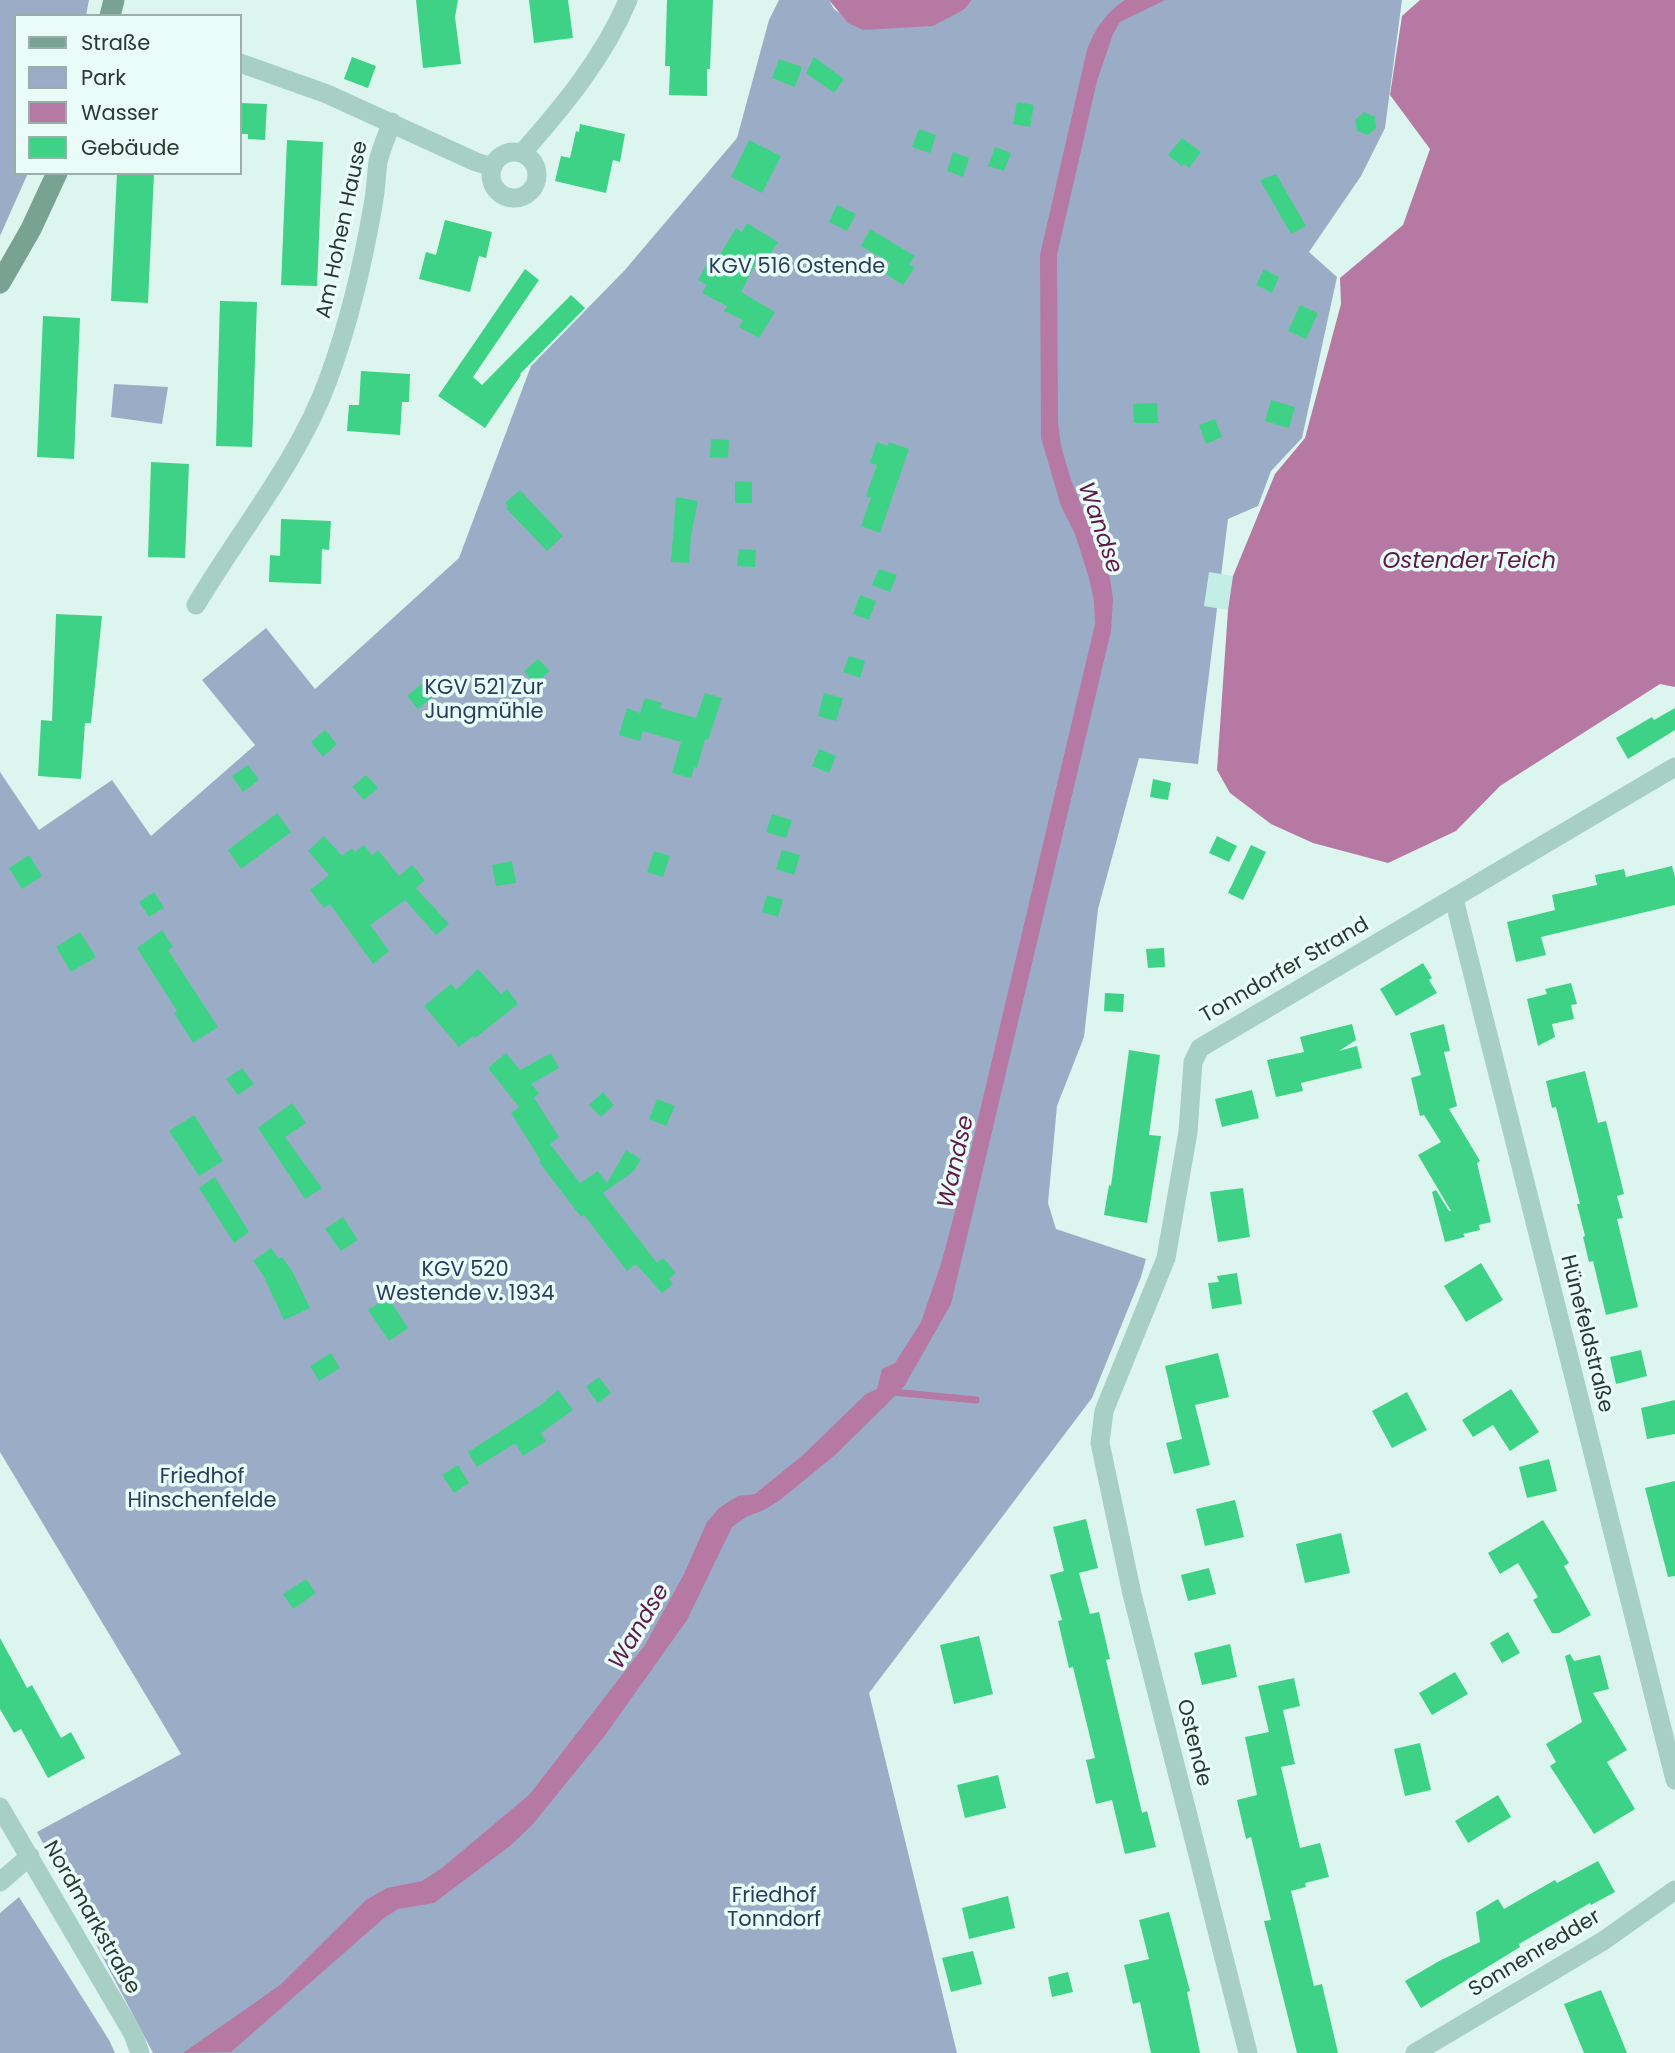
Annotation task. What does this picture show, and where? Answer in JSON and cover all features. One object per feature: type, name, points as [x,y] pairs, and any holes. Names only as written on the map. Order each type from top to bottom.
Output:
[{"type":"street","points":[[522,153],[574,91],[601,52],[628,0]]},
{"type":"street","name":"Am Hohen Hause","points":[[242,64],[327,94],[476,162],[493,167]]},
{"type":"street","name":"Am Hohen Hause","points":[[196,605],[256,513],[328,382],[352,305],[379,160],[392,122]]},
{"type":"street","points":[[522,153],[529,157],[537,169],[536,183],[527,194],[513,198],[500,192],[492,181],[493,167],[502,156],[522,153]]},
{"type":"street","points":[[0,283],[31,229],[56,175]]},
{"type":"street","name":"Tonndorfer Strand","points":[[1100,1443],[1104,1411],[1166,1258],[1188,1132],[1193,1062],[1199,1048],[1675,767]]},
{"type":"street","name":"Hünefeldstraße","points":[[1454,899],[1675,1780]]},
{"type":"street","name":"Ostende","points":[[1100,1443],[1132,1594],[1248,2053]]},
{"type":"street","name":"Nordmarkstraße","points":[[0,1807],[133,2034],[140,2053]]},
{"type":"street","points":[[0,1882],[30,1856]]},
{"type":"street","name":"Sonnenredder","points":[[1415,2053],[1603,1941],[1675,1890]]},
{"type":"green space","points":[[0,0],[89,0],[86,14],[14,14],[14,175],[27,175],[0,236]]},
{"type":"green space","points":[[779,0],[829,0],[834,9],[863,30],[965,9],[972,0],[1402,0],[1385,128],[1361,176],[1309,252],[1337,277],[1302,438],[1271,471],[1258,506],[1228,519],[1198,764],[1139,758],[1098,909],[1084,1037],[1057,1106],[1048,1203],[1056,1229],[1146,1259],[1141,1277],[1092,1398],[869,1693],[957,2053],[153,2053],[37,1832],[181,1754],[0,1452],[0,772],[39,830],[112,780],[151,836],[255,745],[202,680],[266,628],[315,689],[459,558],[531,366],[624,271],[737,138],[769,20]]},
{"type":"green space","points":[[114,384],[168,387],[162,424],[111,417]]},
{"type":"green space","points":[[19,1897],[115,2053],[0,2053],[0,1913]]},
{"type":"shaded area","points":[[1209,572],[1233,576],[1228,610],[1204,606]]},
{"type":"water","points":[[829,0],[972,0],[965,9],[933,26],[863,30],[848,23]]},
{"type":"water","points":[[1125,0],[1165,0],[1120,22],[1113,34],[1097,81],[1057,255],[1058,422],[1061,446],[1071,480],[1109,572],[1113,599],[1111,631],[951,1304],[905,1385],[886,1405],[835,1455],[780,1500],[732,1527],[687,1620],[606,1734],[533,1824],[510,1846],[434,1903],[398,1909],[384,1918],[231,2052],[183,2053],[280,1985],[366,1900],[387,1888],[422,1881],[442,1868],[530,1794],[645,1645],[684,1574],[707,1522],[719,1508],[738,1496],[755,1494],[803,1455],[866,1394],[877,1389],[882,1369],[895,1363],[921,1322],[941,1264],[965,1174],[1095,624],[1089,578],[1075,534],[1061,506],[1041,438],[1040,255],[1087,50],[1102,22]]},
{"type":"water","name":"Ostender Teich","points":[[1420,0],[1675,0],[1675,687],[1660,684],[1500,786],[1456,831],[1388,863],[1313,843],[1271,824],[1230,793],[1217,770],[1228,610],[1233,576],[1275,474],[1305,438],[1341,304],[1340,278],[1403,225],[1430,149],[1390,95],[1402,16]]},
{"type":"building","points":[[416,0],[458,0],[455,17],[461,64],[423,68]]},
{"type":"building","points":[[529,0],[568,0],[573,38],[534,43]]},
{"type":"building","points":[[667,0],[713,0],[707,96],[669,95],[670,66],[665,66]]},
{"type":"building","points":[[352,57],[376,66],[368,88],[344,79]]},
{"type":"building","points":[[814,57],[844,79],[834,93],[806,73]]},
{"type":"building","points":[[779,59],[802,67],[795,87],[772,78]]},
{"type":"building","points":[[1017,102],[1034,105],[1030,127],[1013,124]]},
{"type":"building","points":[[242,103],[267,104],[265,140],[248,139],[248,134],[242,134]]},
{"type":"building","points":[[1364,112],[1375,117],[1376,128],[1368,135],[1357,131],[1355,120]]},
{"type":"building","points":[[580,124],[625,134],[620,162],[613,160],[606,193],[555,181],[561,156],[570,158]]},
{"type":"building","points":[[919,129],[936,135],[930,153],[912,147]]},
{"type":"building","points":[[1182,138],[1201,152],[1189,168],[1168,155]]},
{"type":"building","points":[[287,140],[323,142],[317,286],[281,285]]},
{"type":"building","points":[[749,140],[781,156],[762,193],[731,177]]},
{"type":"building","points":[[995,147],[1011,153],[1004,171],[988,166]]},
{"type":"building","points":[[953,152],[969,158],[963,177],[947,171]]},
{"type":"building","points":[[1276,174],[1306,226],[1291,234],[1260,180]]},
{"type":"building","points":[[117,175],[154,175],[148,303],[111,301]]},
{"type":"building","points":[[837,205],[856,214],[847,231],[829,222]]},
{"type":"building","points":[[445,220],[492,232],[486,258],[479,256],[470,292],[419,279],[426,252],[436,255]]},
{"type":"building","points":[[747,223],[778,242],[765,263],[758,259],[741,292],[775,312],[759,338],[739,327],[743,320],[724,311],[727,306],[702,293],[707,285],[698,280],[712,255],[718,258],[736,228],[742,232]]},
{"type":"building","points":[[870,229],[915,256],[909,264],[915,267],[903,285],[884,273],[890,263],[861,246]]},
{"type":"building","points":[[525,269],[539,280],[473,377],[482,385],[571,295],[585,308],[520,374],[485,428],[438,396]]},
{"type":"building","points":[[1264,269],[1279,277],[1272,293],[1256,285]]},
{"type":"building","points":[[220,301],[257,302],[252,447],[216,446]]},
{"type":"building","points":[[1300,305],[1318,313],[1306,339],[1288,331]]},
{"type":"building","points":[[43,316],[80,318],[74,459],[37,457]]},
{"type":"building","points":[[361,371],[410,374],[409,402],[402,402],[400,435],[347,431],[349,405],[359,405]]},
{"type":"building","points":[[1271,400],[1295,407],[1289,428],[1265,421]]},
{"type":"building","points":[[1157,403],[1158,423],[1134,423],[1133,404]]},
{"type":"building","points":[[1215,419],[1222,437],[1206,444],[1199,425]]},
{"type":"building","points":[[711,439],[729,440],[728,458],[710,457]]},
{"type":"building","points":[[877,442],[888,446],[889,442],[909,449],[880,533],[861,526],[871,498],[866,496],[877,465],[870,463]]},
{"type":"building","points":[[151,462],[189,464],[185,558],[148,557]]},
{"type":"building","points":[[735,481],[752,482],[752,503],[735,503]]},
{"type":"building","points":[[520,490],[563,536],[547,551],[506,508],[508,506],[505,503]]},
{"type":"building","points":[[676,497],[698,501],[689,563],[671,562]]},
{"type":"building","points":[[281,519],[331,521],[329,550],[322,549],[321,584],[269,582],[270,555],[280,556]]},
{"type":"building","points":[[739,549],[756,550],[755,567],[737,566]]},
{"type":"building","points":[[879,569],[897,575],[890,592],[872,585]]},
{"type":"building","points":[[860,595],[876,601],[869,620],[853,614]]},
{"type":"building","points":[[56,614],[102,616],[91,723],[85,723],[81,779],[38,776],[41,720],[52,721]]},
{"type":"building","points":[[849,656],[865,661],[860,678],[843,672]]},
{"type":"building","points":[[538,659],[550,671],[535,684],[524,671]]},
{"type":"building","points":[[424,682],[435,695],[418,709],[407,696]]},
{"type":"building","points":[[705,693],[722,698],[708,740],[705,739],[697,768],[694,767],[691,778],[672,773],[681,742],[643,731],[640,741],[619,735],[627,708],[640,713],[645,698],[662,703],[660,708],[696,718]]},
{"type":"building","points":[[824,693],[843,698],[836,721],[818,716]]},
{"type":"building","points":[[1675,708],[1675,730],[1628,759],[1616,738],[1652,717],[1654,720]]},
{"type":"building","points":[[325,730],[337,744],[323,757],[311,742]]},
{"type":"building","points":[[819,749],[836,756],[829,773],[812,766]]},
{"type":"building","points":[[248,765],[259,780],[243,792],[232,776]]},
{"type":"building","points":[[366,775],[378,788],[364,800],[352,787]]},
{"type":"building","points":[[1153,779],[1171,783],[1168,800],[1150,797]]},
{"type":"building","points":[[277,813],[291,832],[241,869],[228,850]]},
{"type":"building","points":[[772,814],[792,820],[786,838],[766,832]]},
{"type":"building","points":[[324,836],[342,856],[352,848],[355,852],[364,845],[372,855],[378,850],[399,876],[412,865],[425,880],[416,888],[449,924],[436,935],[405,900],[370,925],[389,951],[373,964],[330,904],[324,908],[310,890],[329,875],[308,851]]},
{"type":"building","points":[[1217,836],[1237,846],[1229,862],[1209,853]]},
{"type":"building","points":[[1251,845],[1266,852],[1243,900],[1228,893]]},
{"type":"building","points":[[782,850],[800,855],[794,875],[776,869]]},
{"type":"building","points":[[654,851],[670,856],[663,877],[647,872]]},
{"type":"building","points":[[29,855],[42,876],[22,889],[9,868]]},
{"type":"building","points":[[512,861],[516,883],[496,886],[492,865]]},
{"type":"building","points":[[1672,866],[1675,877],[1675,905],[1541,937],[1546,955],[1516,962],[1507,922],[1555,910],[1552,895],[1597,885],[1595,875],[1624,869],[1626,877]]},
{"type":"building","points":[[154,892],[164,908],[149,917],[139,902]]},
{"type":"building","points":[[767,895],[783,900],[778,917],[762,912]]},
{"type":"building","points":[[162,930],[173,947],[168,950],[218,1027],[193,1043],[174,1013],[177,1011],[137,948]]},
{"type":"building","points":[[80,932],[96,957],[71,972],[56,947]]},
{"type":"building","points":[[1164,948],[1165,967],[1148,968],[1146,949]]},
{"type":"building","points":[[1423,963],[1437,993],[1396,1016],[1380,989]]},
{"type":"building","points":[[478,969],[501,994],[507,989],[518,1004],[475,1038],[473,1036],[459,1047],[424,1006],[451,984],[456,990]]},
{"type":"building","points":[[1571,983],[1577,1004],[1571,1005],[1574,1019],[1552,1024],[1555,1037],[1538,1046],[1527,999],[1547,994],[1545,989]]},
{"type":"building","points":[[1105,993],[1124,994],[1123,1012],[1104,1011]]},
{"type":"building","points":[[1352,1024],[1356,1040],[1339,1051],[1357,1046],[1362,1068],[1301,1083],[1303,1091],[1276,1097],[1267,1060],[1304,1052],[1300,1037]]},
{"type":"building","points":[[1444,1024],[1450,1051],[1444,1052],[1457,1106],[1449,1109],[1480,1161],[1477,1163],[1491,1222],[1479,1225],[1480,1230],[1463,1234],[1465,1237],[1445,1242],[1432,1192],[1436,1190],[1451,1211],[1418,1155],[1441,1142],[1424,1115],[1420,1116],[1411,1078],[1421,1075],[1410,1033]]},
{"type":"building","points":[[1129,1050],[1160,1055],[1149,1135],[1161,1136],[1147,1223],[1104,1215],[1109,1185],[1111,1186]]},
{"type":"building","points":[[506,1053],[520,1070],[551,1053],[559,1068],[531,1084],[539,1093],[534,1098],[559,1137],[550,1144],[580,1183],[598,1171],[607,1183],[626,1150],[641,1159],[634,1171],[603,1193],[657,1263],[663,1258],[676,1273],[669,1279],[673,1284],[662,1293],[636,1264],[627,1271],[539,1162],[541,1161],[511,1113],[519,1107],[488,1068]]},
{"type":"building","points":[[242,1068],[254,1084],[238,1095],[226,1079]]},
{"type":"building","points":[[1585,1071],[1598,1123],[1606,1121],[1624,1194],[1617,1196],[1623,1218],[1617,1219],[1638,1307],[1606,1315],[1593,1261],[1589,1262],[1577,1204],[1580,1204],[1556,1107],[1552,1108],[1546,1081]]},
{"type":"building","points":[[1252,1090],[1259,1118],[1222,1127],[1215,1099]]},
{"type":"building","points":[[603,1092],[614,1105],[601,1117],[589,1105]]},
{"type":"building","points":[[657,1099],[675,1106],[666,1126],[649,1119]]},
{"type":"building","points":[[292,1103],[306,1123],[285,1137],[322,1188],[305,1199],[258,1128]]},
{"type":"building","points":[[194,1115],[223,1161],[199,1176],[169,1131]]},
{"type":"building","points":[[215,1177],[249,1232],[234,1243],[199,1188]]},
{"type":"building","points":[[1243,1188],[1250,1237],[1218,1242],[1210,1192]]},
{"type":"building","points":[[343,1217],[358,1240],[341,1251],[325,1229]]},
{"type":"building","points":[[271,1248],[292,1271],[310,1308],[284,1320],[263,1275],[253,1261]]},
{"type":"building","points":[[1481,1263],[1503,1300],[1466,1322],[1444,1286]]},
{"type":"building","points":[[1237,1273],[1242,1304],[1212,1309],[1208,1283],[1219,1282],[1217,1276]]},
{"type":"building","points":[[388,1297],[408,1328],[389,1341],[368,1310]]},
{"type":"building","points":[[1641,1350],[1647,1376],[1616,1384],[1610,1357]]},
{"type":"building","points":[[331,1353],[340,1368],[319,1381],[310,1366]]},
{"type":"building","points":[[1218,1353],[1229,1397],[1195,1405],[1210,1465],[1174,1474],[1166,1443],[1182,1439],[1165,1366]]},
{"type":"building","points":[[599,1377],[611,1393],[598,1403],[586,1387]]},
{"type":"building","points":[[1511,1389],[1539,1432],[1510,1451],[1493,1425],[1473,1437],[1462,1420]]},
{"type":"building","points":[[558,1390],[573,1410],[541,1433],[546,1441],[523,1456],[516,1444],[512,1445],[477,1467],[468,1452],[539,1406]]},
{"type":"building","points":[[1407,1392],[1427,1430],[1392,1448],[1372,1411]]},
{"type":"building","points":[[1675,1400],[1675,1434],[1647,1439],[1641,1408]]},
{"type":"building","points":[[1549,1459],[1557,1491],[1527,1498],[1519,1467]]},
{"type":"building","points":[[458,1465],[469,1483],[454,1493],[442,1475]]},
{"type":"building","points":[[1675,1481],[1675,1576],[1668,1577],[1645,1488]]},
{"type":"building","points":[[1235,1500],[1244,1537],[1205,1546],[1196,1509]]},
{"type":"building","points":[[1086,1519],[1098,1568],[1079,1573],[1090,1614],[1099,1612],[1110,1659],[1106,1660],[1142,1813],[1147,1811],[1156,1847],[1125,1854],[1112,1800],[1096,1804],[1086,1760],[1095,1758],[1073,1667],[1069,1668],[1058,1621],[1062,1620],[1050,1575],[1064,1571],[1053,1527]]},
{"type":"building","points":[[1543,1520],[1569,1563],[1564,1566],[1591,1615],[1559,1633],[1552,1633],[1533,1600],[1538,1597],[1518,1563],[1500,1574],[1488,1553]]},
{"type":"building","points":[[1341,1533],[1350,1573],[1305,1583],[1296,1544]]},
{"type":"building","points":[[1209,1568],[1216,1594],[1188,1601],[1181,1575]]},
{"type":"building","points":[[306,1579],[316,1593],[293,1609],[283,1594]]},
{"type":"building","points":[[1508,1632],[1520,1653],[1502,1663],[1490,1643]]},
{"type":"building","points":[[979,1636],[993,1694],[954,1704],[940,1645]]},
{"type":"building","points":[[0,1638],[27,1688],[32,1685],[61,1738],[71,1732],[85,1758],[48,1778],[21,1729],[14,1733],[0,1709]]},
{"type":"building","points":[[1230,1644],[1237,1677],[1202,1685],[1194,1653]]},
{"type":"building","points":[[1570,1654],[1574,1661],[1600,1655],[1609,1689],[1593,1693],[1627,1750],[1607,1762],[1635,1809],[1594,1834],[1550,1766],[1556,1762],[1546,1744],[1582,1722],[1565,1656]]},
{"type":"building","points":[[1455,1672],[1468,1694],[1432,1715],[1419,1693]]},
{"type":"building","points":[[1294,1678],[1300,1706],[1283,1710],[1295,1764],[1281,1767],[1300,1848],[1320,1843],[1329,1877],[1305,1883],[1306,1887],[1291,1891],[1314,1986],[1322,1984],[1338,2053],[1297,2053],[1264,1921],[1271,1920],[1251,1837],[1246,1839],[1237,1800],[1257,1795],[1245,1737],[1269,1732],[1258,1686]]},
{"type":"building","points":[[1420,1743],[1431,1790],[1405,1796],[1394,1749]]},
{"type":"building","points":[[998,1775],[1006,1808],[965,1818],[957,1785]]},
{"type":"building","points":[[1498,1795],[1511,1817],[1468,1843],[1455,1821]]},
{"type":"building","points":[[1598,1861],[1615,1892],[1591,1905],[1590,1903],[1519,1944],[1520,1947],[1421,2008],[1405,1981],[1480,1942],[1476,1912],[1498,1899],[1504,1909],[1555,1880],[1557,1883]]},
{"type":"building","points":[[1008,1896],[1015,1928],[969,1939],[962,1908]]},
{"type":"building","points":[[1169,1912],[1190,1991],[1187,1992],[1200,2053],[1151,2053],[1140,2002],[1133,2004],[1124,1965],[1149,1959],[1139,1920]]},
{"type":"building","points":[[973,1951],[982,1984],[951,1992],[942,1958]]},
{"type":"building","points":[[1068,1972],[1073,1992],[1052,1997],[1048,1977]]},
{"type":"building","points":[[1601,1990],[1627,2053],[1584,2053],[1564,2004]]},
{"type":"waterway","points":[[893,1392],[976,1400]]},
{"type":"park label","name":"KGV 516 Ostende","points":[[797,268]]},
{"type":"park label","name":"KGV 521 Zur Jungmühle","points":[[484,701]]},
{"type":"park label","name":"KGV 520 Westende v. 1934","points":[[465,1283]]},
{"type":"park label","name":"Friedhof Hinschenfelde","points":[[202,1490]]},
{"type":"park label","name":"Friedhof Tonndorf","points":[[774,1909]]},
{"type":"water label","name":"Wandse","points":[[1099,528]]},
{"type":"water label","name":"Wandse","points":[[957,1162]]},
{"type":"water label","name":"Wandse","points":[[640,1627]]}]
